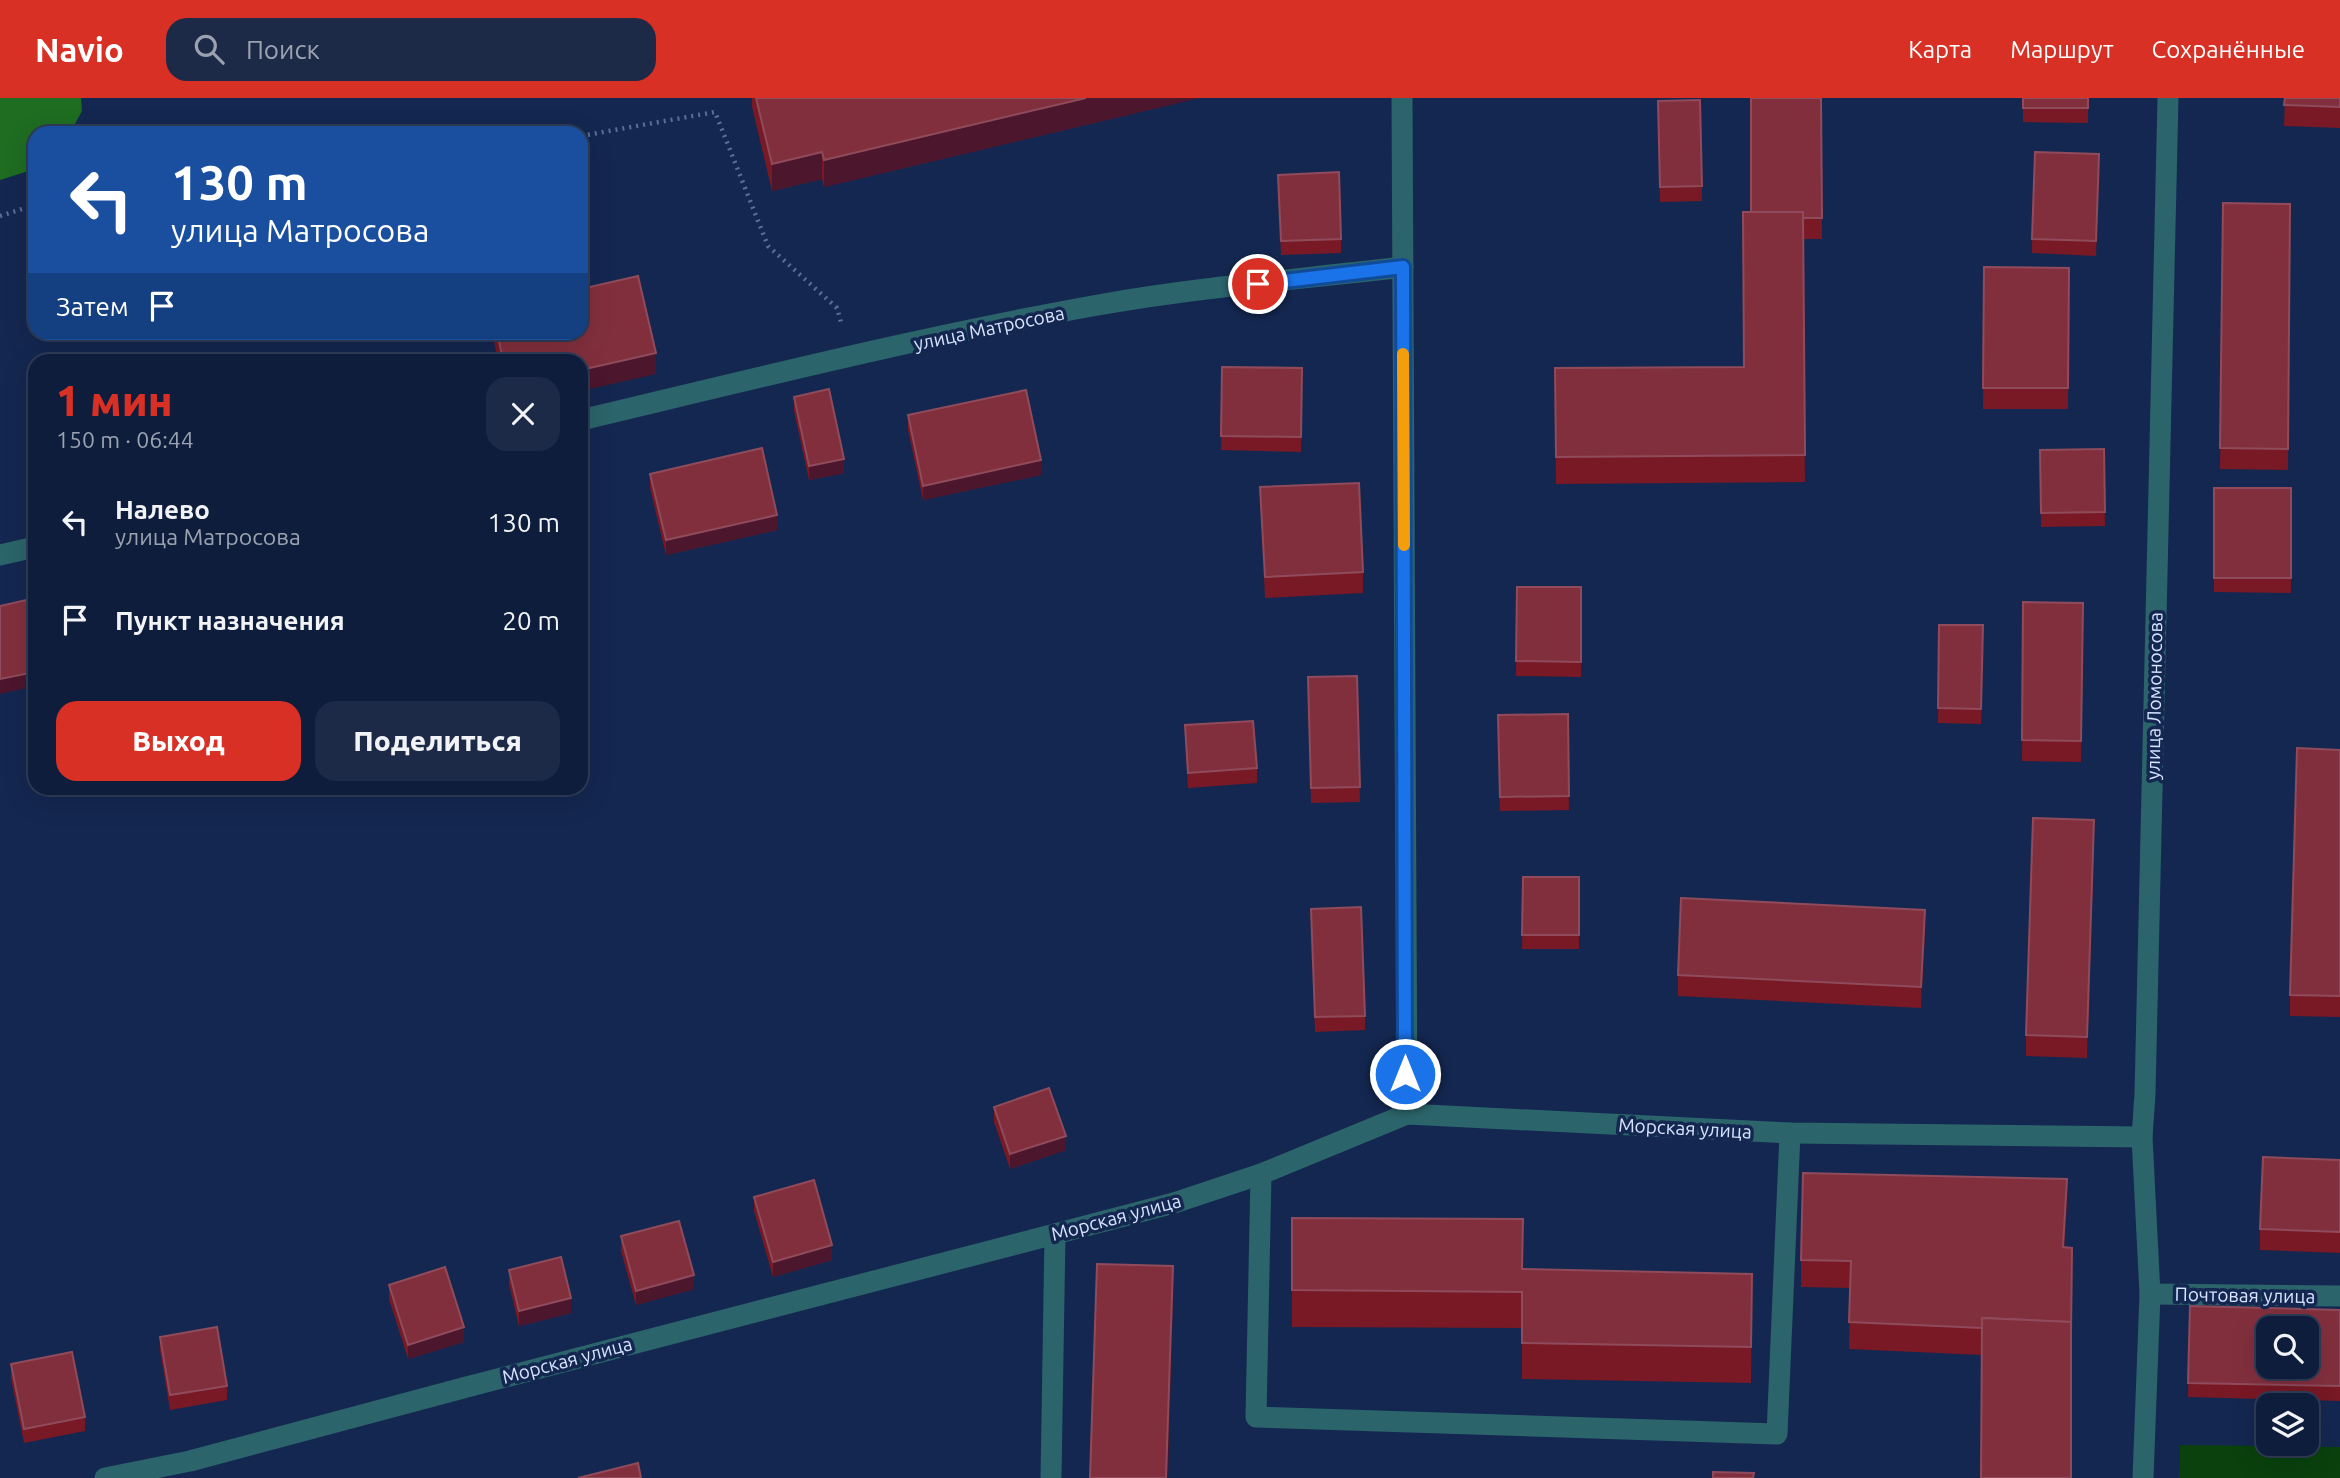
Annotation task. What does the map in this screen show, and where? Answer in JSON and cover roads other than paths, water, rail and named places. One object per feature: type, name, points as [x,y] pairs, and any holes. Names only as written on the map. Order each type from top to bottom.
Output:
[{"type":"street","points":[[1402,98],[1407,1114]]},
{"type":"street","name":"улица Ломоносова","points":[[2143,1478],[2150,1293],[2142,1137],[2146,1080],[2168,98]]},
{"type":"street","name":"улица Матросова","points":[[588,418],[851,356],[1098,305],[1403,267]]},
{"type":"street","points":[[0,555],[28,549]]},
{"type":"street","name":"Морская улица","points":[[105,1478],[190,1461],[1174,1203],[1261,1174],[1407,1114],[1790,1133],[2142,1137]]},
{"type":"street","points":[[1261,1174],[1256,1417],[1777,1434],[1790,1133]]},
{"type":"street","points":[[1051,1478],[1055,1234]]},
{"type":"street","name":"Почтовая улица","points":[[2150,1293],[2340,1296]]}]
